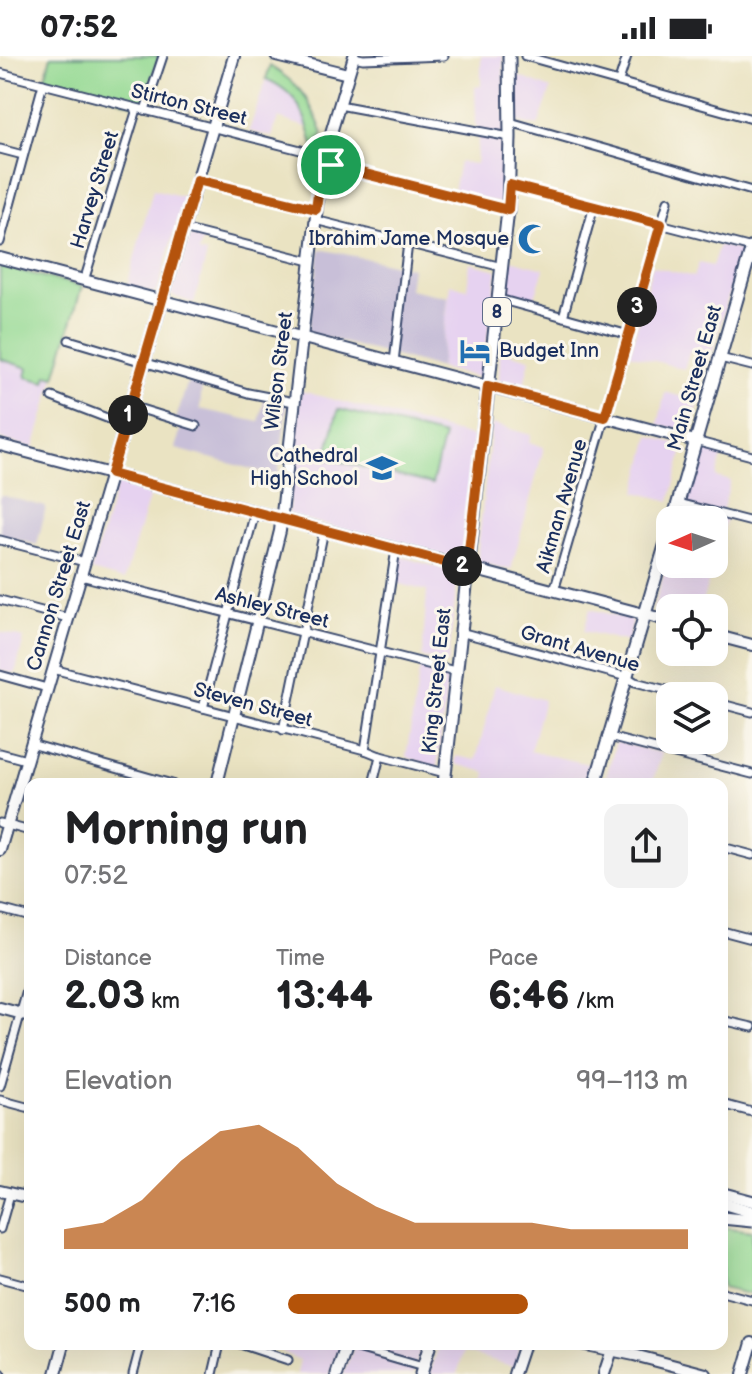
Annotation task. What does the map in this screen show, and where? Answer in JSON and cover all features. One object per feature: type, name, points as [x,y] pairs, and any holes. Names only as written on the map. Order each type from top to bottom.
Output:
[{"type":"main road","name":"Cannon Street East","points":[[0,850],[4,824],[31,744],[234,56]]},
{"type":"main road","points":[[276,56],[348,74]]},
{"type":"main road","name":"Wilson Street","points":[[219,778],[281,519],[323,160],[354,56]]},
{"type":"main road","name":"King Street East","points":[[444,778],[508,210],[509,56]]},
{"type":"main road","name":"Main Street East","points":[[677,506],[720,358],[748,276],[752,247]]},
{"type":"main road","points":[[0,258],[695,441]]},
{"type":"main road","points":[[0,445],[656,618]]},
{"type":"main road","points":[[597,778],[656,577]]},
{"type":"main road","points":[[728,639],[752,645]]},
{"type":"main road","points":[[0,1008],[24,1014]]},
{"type":"main road","points":[[728,1195],[752,1201]]},
{"type":"main road","points":[[728,1205],[752,1212]]},
{"type":"main road","points":[[728,1219],[752,1221]]},
{"type":"main road","points":[[743,1374],[752,1343]]},
{"type":"main road","points":[[56,1374],[62,1350]]},
{"type":"main road","points":[[337,1374],[345,1350]]},
{"type":"main road","points":[[422,1371],[428,1350]]},
{"type":"main road","points":[[514,1374],[522,1350]]},
{"type":"main road","points":[[604,1374],[612,1350]]},
{"type":"main road","points":[[617,1350],[685,1371],[706,1374]]},
{"type":"street","name":"Harvey Street","points":[[84,281],[141,110],[163,56]]},
{"type":"street","points":[[354,56],[363,59],[444,56]]},
{"type":"street","points":[[525,56],[752,119]]},
{"type":"street","points":[[619,81],[627,56]]},
{"type":"street","name":"Stirton Street","points":[[0,73],[508,210]]},
{"type":"street","points":[[0,242],[43,84]]},
{"type":"street","points":[[339,105],[510,137]]},
{"type":"street","points":[[510,122],[752,191]]},
{"type":"street","points":[[0,149],[23,155]]},
{"type":"street","points":[[197,180],[408,243],[502,267]]},
{"type":"street","points":[[510,185],[752,247]]},
{"type":"street","name":"Aikman Avenue","points":[[554,591],[668,201]]},
{"type":"street","points":[[563,317],[594,206]]},
{"type":"street","points":[[183,229],[310,261]]},
{"type":"street","points":[[394,362],[408,243]]},
{"type":"street","points":[[499,299],[629,335]]},
{"type":"street","points":[[69,340],[248,393],[294,402]]},
{"type":"street","points":[[720,358],[752,366]]},
{"type":"street","points":[[52,397],[125,425]]},
{"type":"street","points":[[131,406],[196,426]]},
{"type":"street","points":[[695,441],[752,456]]},
{"type":"street","points":[[678,503],[752,522]]},
{"type":"street","points":[[203,708],[255,512]]},
{"type":"street","points":[[283,730],[324,530]]},
{"type":"street","points":[[0,540],[85,562]]},
{"type":"street","points":[[365,750],[396,549]]},
{"type":"street","name":"Ashley Street","points":[[81,576],[455,671]]},
{"type":"street","points":[[0,600],[68,618]]},
{"type":"street","name":"Grant Avenue","points":[[460,632],[656,687]]},
{"type":"street","name":"Steven Street","points":[[53,669],[365,750],[441,778]]},
{"type":"street","points":[[0,675],[47,688]]},
{"type":"street","points":[[728,706],[752,712]]},
{"type":"street","points":[[609,737],[752,774]]},
{"type":"street","points":[[31,744],[151,778]]},
{"type":"street","points":[[0,753],[26,760]]},
{"type":"street","points":[[374,778],[380,756]]},
{"type":"street","points":[[4,824],[24,829]]},
{"type":"street","points":[[728,849],[752,855]]},
{"type":"street","points":[[0,909],[24,915]]},
{"type":"street","points":[[728,933],[752,939]]},
{"type":"street","points":[[0,1086],[24,1017]]},
{"type":"street","points":[[728,1021],[752,1027]]},
{"type":"street","points":[[0,1100],[24,1106]]},
{"type":"street","points":[[728,1106],[752,1112]]},
{"type":"street","points":[[0,1229],[5,1192]]},
{"type":"street","points":[[0,1278],[24,1284]]},
{"type":"street","points":[[728,1294],[752,1300]]},
{"type":"street","points":[[133,1374],[139,1350]]},
{"type":"street","points":[[213,1374],[219,1350]]},
{"type":"street","points":[[258,1350],[288,1360]]},
{"type":"street","points":[[361,1350],[422,1371]]},
{"type":"shaded area","points":[[481,56],[503,56],[505,126],[502,204],[453,191],[459,162],[476,164],[479,128],[476,127],[475,87],[481,86]]},
{"type":"shaded area","points":[[516,75],[551,89],[538,126],[516,121]]},
{"type":"shaded area","points":[[266,79],[295,99],[309,128],[278,118],[272,137],[249,131]]},
{"type":"shaded area","points":[[153,189],[184,197],[158,289],[154,293],[127,286]]},
{"type":"shaded area","points":[[190,236],[203,239],[199,252],[207,254],[194,303],[170,295]]},
{"type":"shaded area","points":[[719,245],[741,251],[711,358],[690,350],[684,369],[630,354],[652,266],[694,277],[699,263],[712,266]]},
{"type":"shaded area","points":[[320,249],[412,268],[409,289],[448,297],[440,368],[308,333]]},
{"type":"shaded area","points":[[510,260],[544,269],[533,303],[508,297]]},
{"type":"shaded area","points":[[470,263],[497,270],[482,378],[440,368],[450,284],[467,289]]},
{"type":"shaded area","points":[[500,351],[530,359],[523,389],[499,382]]},
{"type":"shaded area","points":[[0,359],[55,377],[34,448],[0,439]]},
{"type":"shaded area","points":[[188,381],[202,384],[200,409],[259,422],[266,393],[288,397],[278,476],[176,449],[181,425],[175,422]]},
{"type":"shaded area","name":"Cathedral High School","points":[[301,391],[474,437],[461,559],[288,515]]},
{"type":"shaded area","points":[[665,392],[699,402],[690,432],[658,425]]},
{"type":"shaded area","points":[[492,424],[531,435],[529,442],[544,447],[511,570],[478,562]]},
{"type":"shaded area","points":[[650,436],[684,446],[670,501],[636,492]]},
{"type":"shaded area","points":[[702,448],[723,453],[716,477],[731,481],[724,506],[684,506]]},
{"type":"shaded area","points":[[118,481],[151,491],[124,580],[91,571]]},
{"type":"shaded area","points":[[0,495],[46,507],[37,545],[0,535]]},
{"type":"shaded area","points":[[403,557],[458,573],[448,664],[422,657],[427,591],[396,583],[399,560]]},
{"type":"shaded area","points":[[663,578],[710,578],[704,594],[658,594]]},
{"type":"shaded area","points":[[590,609],[633,620],[628,642],[584,631]]},
{"type":"shaded area","points":[[0,632],[24,638],[15,674],[0,670]]},
{"type":"shaded area","points":[[420,667],[444,673],[448,677],[437,767],[406,757]]},
{"type":"shaded area","points":[[495,685],[544,700],[530,751],[593,765],[590,778],[485,778],[486,772],[455,764],[456,756],[476,760]]},
{"type":"shaded area","points":[[616,742],[662,754],[654,778],[606,778]]},
{"type":"shaded area","points":[[278,1350],[339,1350],[329,1374],[297,1374],[300,1360]]},
{"type":"shaded area","points":[[353,1350],[420,1350],[413,1374],[343,1374]]},
{"type":"shaded area","points":[[437,1350],[519,1350],[515,1367],[464,1352],[457,1374],[430,1374]]},
{"type":"green space","points":[[51,56],[159,56],[145,99],[134,104],[45,78]]},
{"type":"green space","points":[[270,66],[290,80],[309,103],[323,134],[316,148],[294,99],[266,79]]},
{"type":"green space","points":[[0,266],[82,286],[55,377],[47,375],[45,382],[26,377],[28,368],[0,359]]},
{"type":"green space","points":[[338,409],[444,436],[432,484],[326,458]]},
{"type":"green space","points":[[728,1228],[752,1231],[752,1295],[728,1289]]},
{"type":"place","name":"Ibrahim Jame Mosque","points":[[533,239]]},
{"type":"place","name":"Budget Inn","points":[[475,351]]},
{"type":"place","name":"Cathedral High School","points":[[382,468]]},
{"type":"route","points":[[322,163],[331,165],[508,210],[510,185],[661,224],[605,417],[488,386],[467,568],[111,474],[197,180],[316,209],[322,163]]}]
